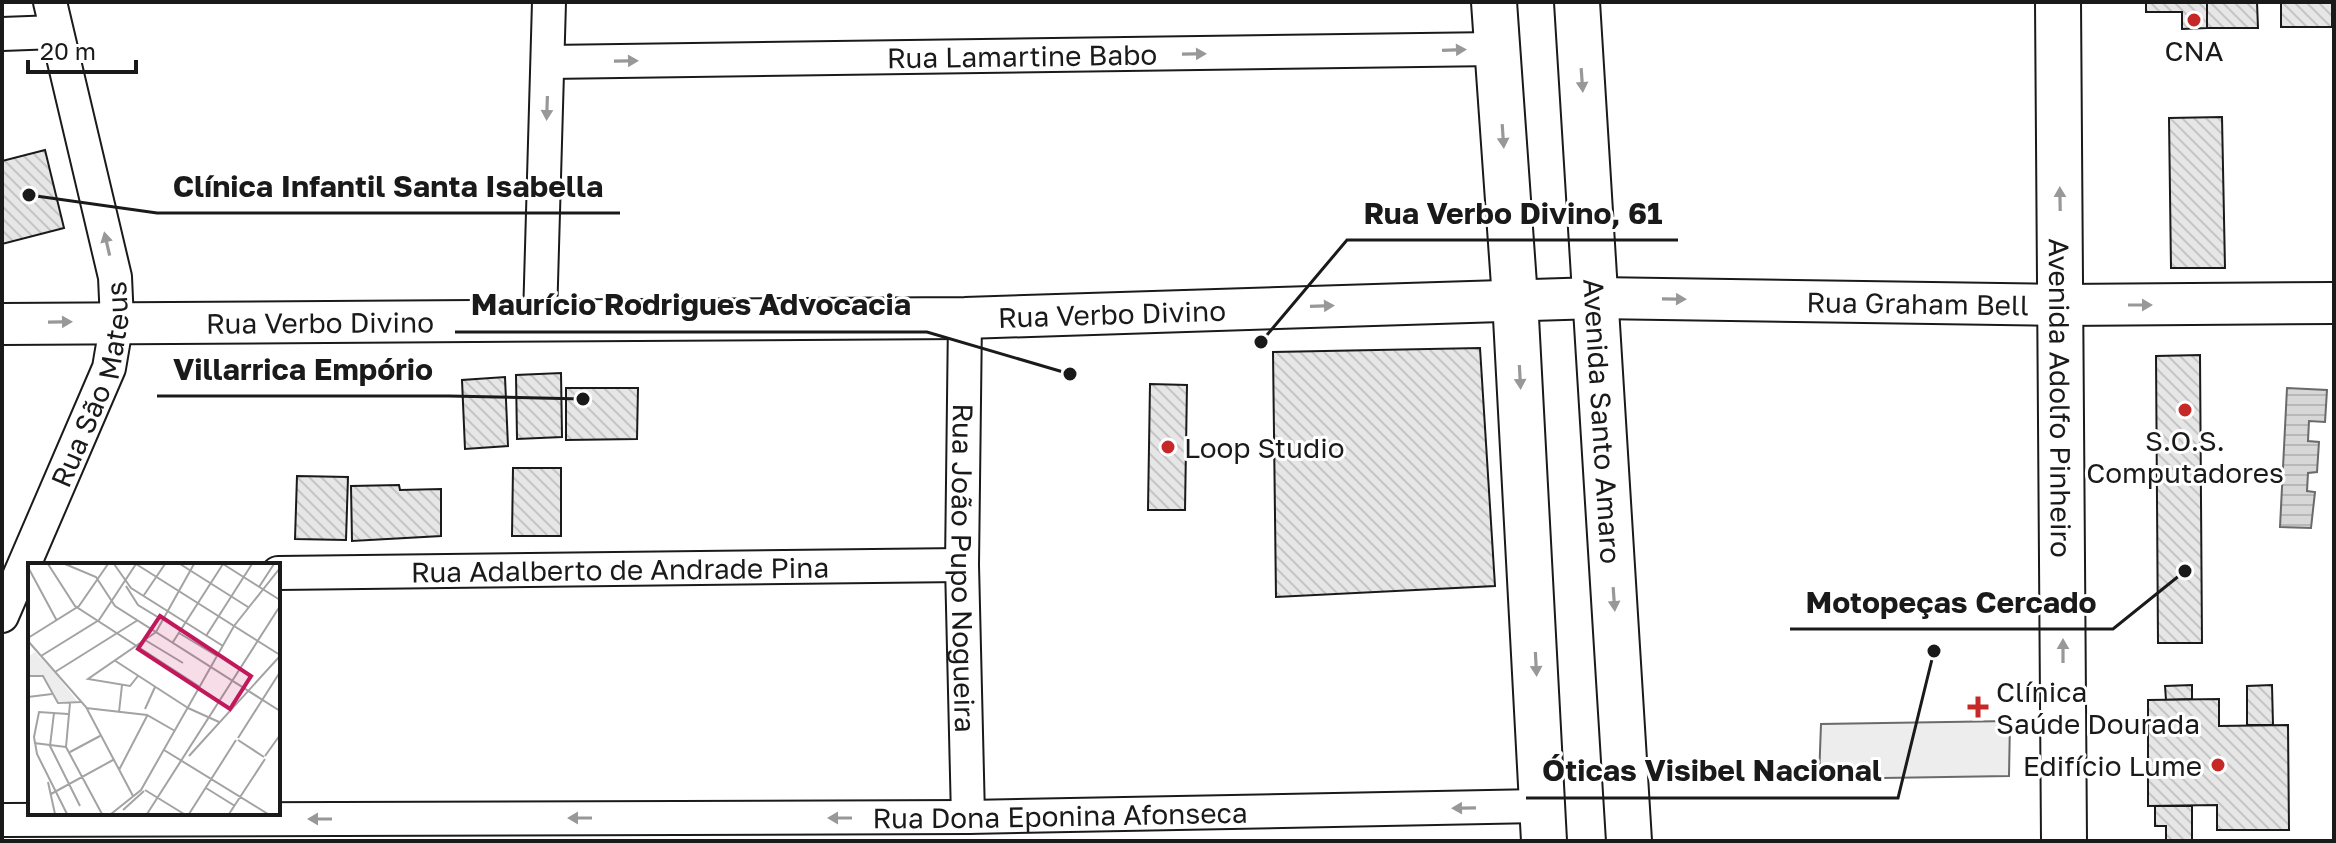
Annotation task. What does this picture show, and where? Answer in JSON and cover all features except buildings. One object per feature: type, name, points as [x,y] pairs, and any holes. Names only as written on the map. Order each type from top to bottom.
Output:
[{"type":"main road","points":[[1494,2],[1515,299],[1543,824]]},
{"type":"main road","name":"Avenida Santo Amaro","points":[[1577,2],[1629,841]]},
{"type":"main road","name":"Avenida Adolfo Pinheiro","points":[[2058,2],[2064,841]]},
{"type":"street","points":[[540,318],[549,2]]},
{"type":"street","points":[[2,34],[53,17]]},
{"type":"street","name":"Rua São Mateus","points":[[32,563],[109,368],[117,321],[115,277],[53,17]]},
{"type":"street","name":"Rua Lamartine Babo","points":[[548,62],[1496,49]]},
{"type":"street","name":"Rua Verbo Divino","points":[[2,324],[540,318],[965,318],[1596,298]]},
{"type":"street","name":"Rua Graham Bell","points":[[1596,298],[2062,305],[2334,303]]},
{"type":"street","name":"Rua João Pupo Nogueira","points":[[965,318],[962,565],[968,817]]},
{"type":"street","name":"Rua Adalberto de Andrade Pina","points":[[280,573],[962,565]]},
{"type":"street","name":"Rua São Mateus","points":[[2,616],[24,582]]},
{"type":"street","name":"Rua Dona Eponina Afonseca","points":[[2,820],[968,817],[1543,824]]},
{"type":"shaded area","points":[[2287,388],[2327,390],[2325,422],[2309,421],[2308,441],[2319,442],[2317,472],[2308,473],[2307,491],[2315,492],[2311,528],[2280,527]]},
{"type":"shaded area","points":[[2010,721],[2009,776],[1819,779],[1821,724]]},
{"type":"place","name":"CNA","points":[[2194,20]]},
{"type":"place","name":"Clínica Infantil Santa Isabella","points":[[29,195]]},
{"type":"place","name":"Rua Verbo Divino, 61","points":[[1261,342]]},
{"type":"place","name":"Maurício Rodrigues Advocacia","points":[[1070,374]]},
{"type":"place","name":"Villarrica Empório","points":[[583,399]]},
{"type":"place","name":"S.O.S. Computadores","points":[[2185,410]]},
{"type":"place","name":"Loop Studio","points":[[1168,447]]},
{"type":"place","name":"Motopeças Cercado","points":[[2185,571]]},
{"type":"place","name":"Óticas Visibel Nacional","points":[[1934,651]]},
{"type":"place","name":"Clínica Saúde Dourada","points":[[1978,707]]},
{"type":"place","name":"Edifício Lume","points":[[2218,765]]}]
